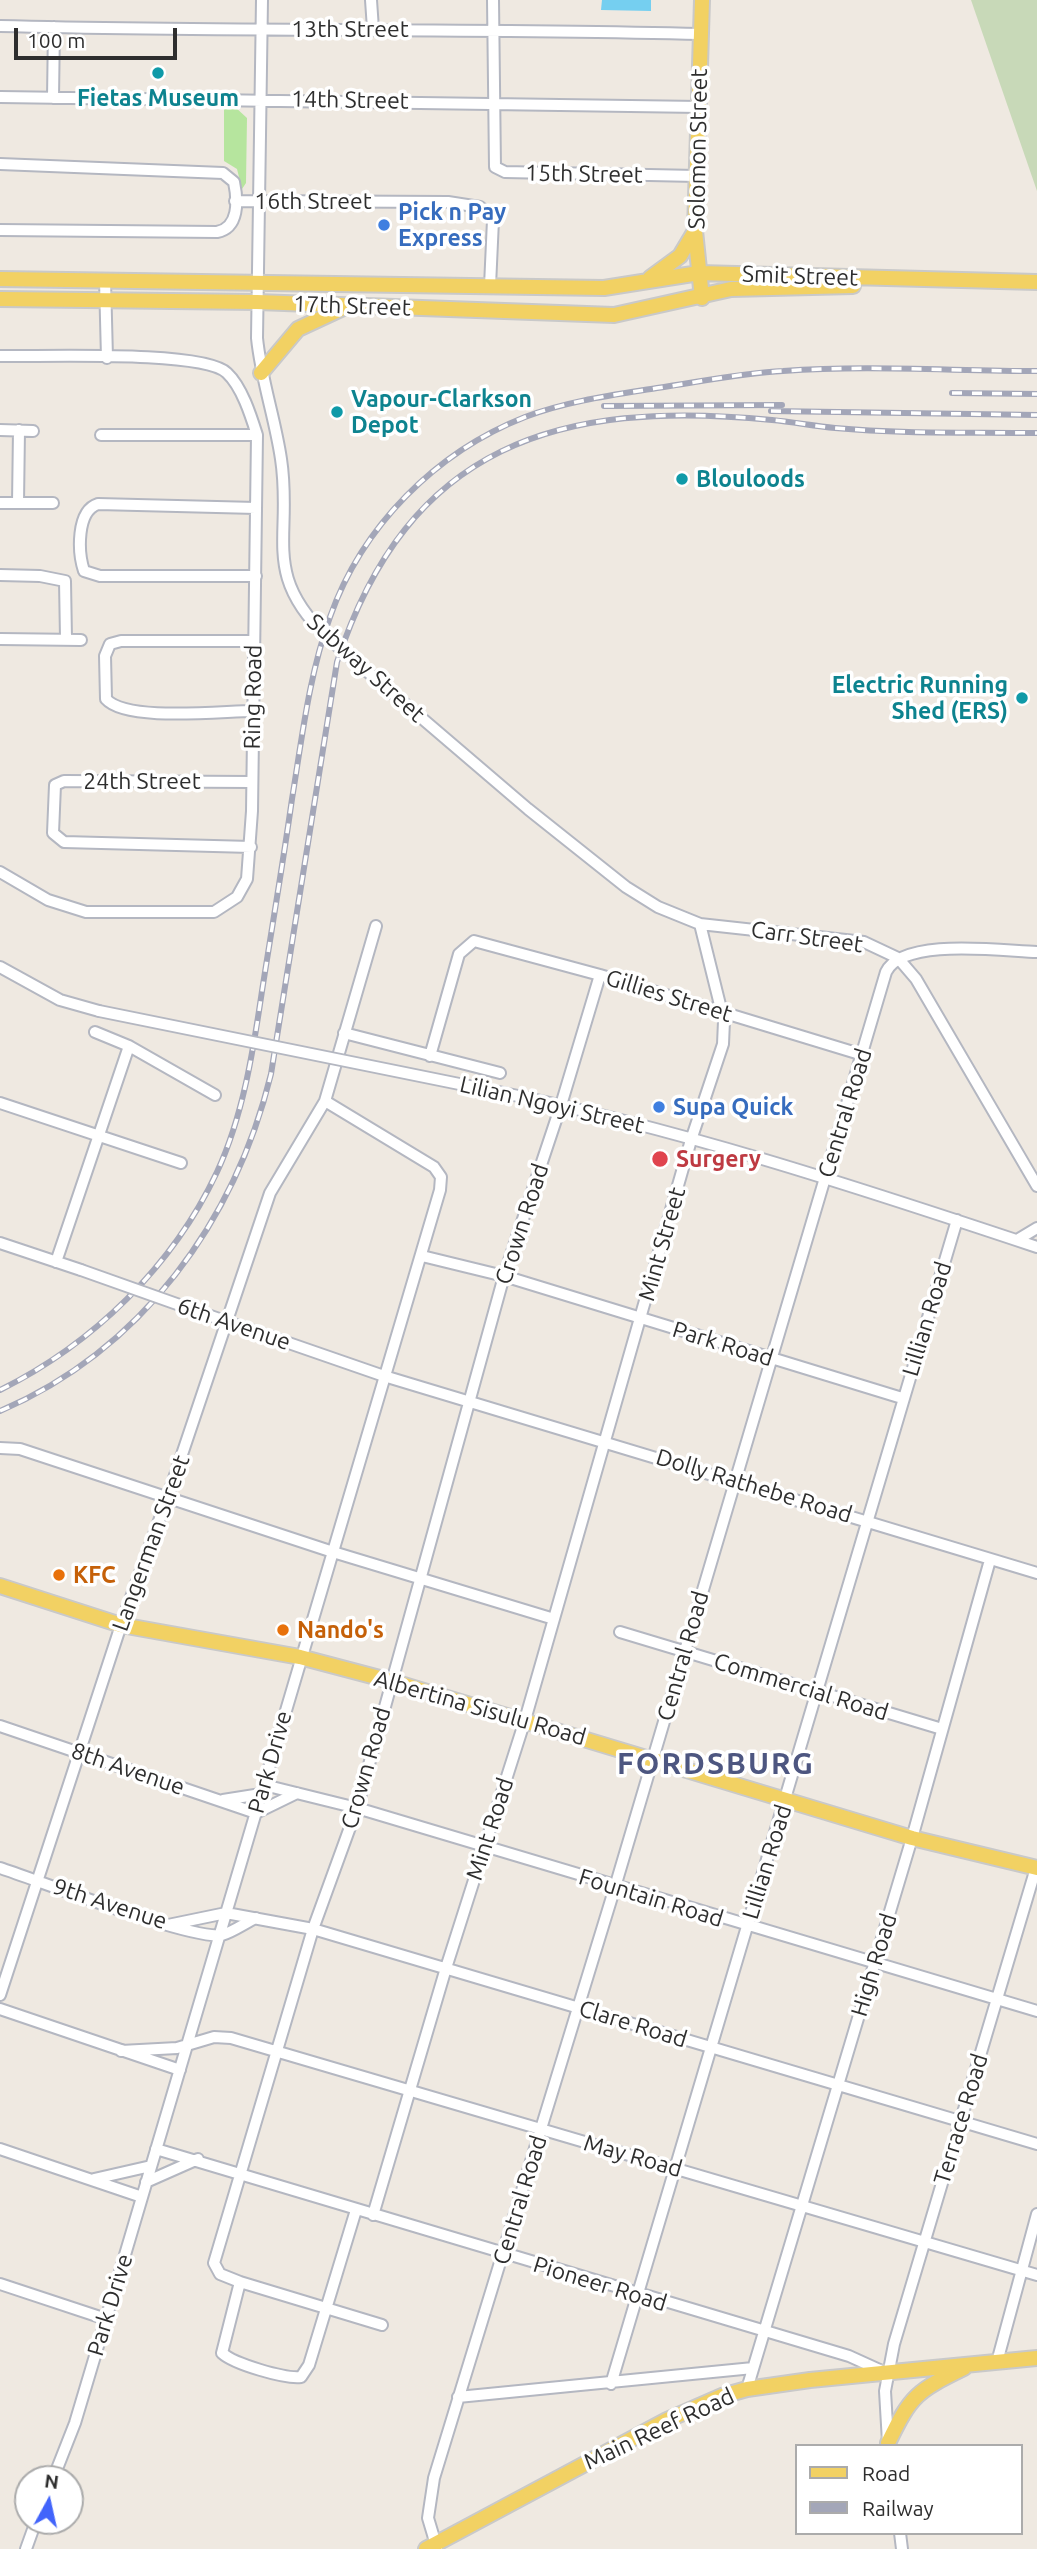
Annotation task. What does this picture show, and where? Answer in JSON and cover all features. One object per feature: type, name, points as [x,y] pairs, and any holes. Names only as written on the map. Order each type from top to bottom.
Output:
[{"type":"main road","name":"Solomon Street","points":[[702,0],[695,231],[702,298]]},
{"type":"main road","points":[[646,280],[680,256],[695,231]]},
{"type":"main road","name":"17th Street","points":[[0,279],[604,288],[699,273]]},
{"type":"main road","name":"Smit Street","points":[[699,273],[900,281],[1037,282]]},
{"type":"main road","name":"Smit Street","points":[[702,298],[731,289],[860,285],[900,281]]},
{"type":"main road","name":"17th Street","points":[[0,299],[257,302],[614,314],[702,298]]},
{"type":"main road","points":[[261,373],[299,329],[344,307]]},
{"type":"main road","name":"Albertina Sisulu Road","points":[[0,1586],[121,1625],[300,1657],[391,1681],[912,1838],[1036,1868]]},
{"type":"main road","name":"Main Reef Road","points":[[433,2547],[667,2420],[747,2389],[885,2371],[1037,2358]]},
{"type":"main road","points":[[888,2444],[912,2399],[937,2381],[972,2365]]},
{"type":"street","name":"Subway Street","points":[[262,0],[257,302],[261,373],[282,461],[284,571],[291,592],[309,620],[518,800],[626,887],[658,907],[700,924]]},
{"type":"street","points":[[371,0],[373,29]]},
{"type":"street","points":[[493,0],[493,102]]},
{"type":"street","name":"13th Street","points":[[0,26],[261,30],[493,29],[701,34]]},
{"type":"street","points":[[53,98],[54,27]]},
{"type":"street","name":"14th Street","points":[[0,97],[700,107]]},
{"type":"street","name":"15th Street","points":[[493,102],[493,160],[495,167],[502,172],[698,176]]},
{"type":"street","points":[[0,164],[223,173],[234,182],[235,201]]},
{"type":"street","name":"16th Street","points":[[0,230],[217,232],[225,231],[233,222],[235,201],[448,202],[480,207],[493,220],[490,286]]},
{"type":"street","points":[[105,280],[107,358]]},
{"type":"street","name":"Ring Road","points":[[0,356],[192,360],[219,368],[232,379],[257,435],[251,847],[247,879],[237,897],[214,912],[200,914],[86,912],[65,908],[0,874]]},
{"type":"street","points":[[0,430],[33,430]]},
{"type":"street","points":[[18,503],[19,430]]},
{"type":"street","points":[[101,435],[257,435]]},
{"type":"street","points":[[0,503],[53,503]]},
{"type":"street","points":[[256,508],[91,506],[83,517],[82,567],[92,575],[111,578],[256,576]]},
{"type":"street","points":[[0,575],[40,576],[65,581],[65,639]]},
{"type":"street","points":[[0,639],[81,640]]},
{"type":"street","points":[[253,711],[131,711],[118,708],[106,699],[106,651],[114,642],[254,641]]},
{"type":"street","name":"24th Street","points":[[251,847],[64,842],[53,833],[54,787],[60,782],[252,782]]},
{"type":"street","name":"Carr Street","points":[[700,924],[842,938],[864,942],[898,958]]},
{"type":"street","name":"Mint Street","points":[[604,1441],[691,1140],[723,1044],[721,1012],[700,924]]},
{"type":"street","name":"Langerman Street","points":[[0,1995],[121,1625],[167,1499],[270,1193],[325,1101],[376,926]]},
{"type":"street","name":"Gillies Street","points":[[430,1056],[459,954],[474,941],[600,975],[863,1055]]},
{"type":"street","points":[[1037,952],[934,950],[898,958],[916,979],[1032,1169],[1037,1185]]},
{"type":"street","name":"Central Road","points":[[433,2547],[428,2523],[430,2499],[458,2397],[615,1887],[886,972],[898,958]]},
{"type":"street","name":"Lilian Ngoyi Street","points":[[0,967],[60,1000],[99,1011],[561,1105],[826,1179],[1037,1247]]},
{"type":"street","name":"Crown Road","points":[[382,2325],[240,2282],[220,2274],[214,2263],[313,1929],[357,1808],[504,1276],[561,1105],[600,975]]},
{"type":"street","points":[[95,1032],[129,1046],[215,1095]]},
{"type":"street","points":[[344,1033],[500,1073]]},
{"type":"street","points":[[56,1262],[129,1046]]},
{"type":"street","name":"Park Drive","points":[[58,2465],[75,2423],[440,1190],[439,1171],[325,1101]]},
{"type":"street","points":[[0,1103],[181,1163]]},
{"type":"street","name":"Lillian Road","points":[[611,2384],[957,1220]]},
{"type":"street","points":[[1017,1240],[1037,1228]]},
{"type":"street","name":"6th Avenue","points":[[0,1243],[384,1376],[470,1401]]},
{"type":"street","name":"Park Road","points":[[422,1256],[504,1276],[902,1398]]},
{"type":"street","name":"Dolly Rathebe Road","points":[[470,1401],[1037,1573]]},
{"type":"street","name":"Mint Road","points":[[373,2215],[446,1968],[525,1720],[604,1441]]},
{"type":"street","points":[[0,1448],[20,1448],[167,1499],[554,1619]]},
{"type":"street","name":"High Road","points":[[747,2389],[912,1838],[990,1560]]},
{"type":"street","name":"Commercial Road","points":[[620,1632],[942,1729]]},
{"type":"street","name":"8th Avenue","points":[[0,1726],[256,1814]]},
{"type":"street","points":[[220,1801],[262,1790]]},
{"type":"street","name":"Fountain Road","points":[[262,1790],[297,1793],[357,1808],[747,1927],[1037,2011]]},
{"type":"street","points":[[256,1814],[297,1793]]},
{"type":"street","name":"9th Avenue","points":[[0,1868],[168,1925],[221,1935]]},
{"type":"street","name":"Terrace Road","points":[[888,2444],[885,2371],[1036,1868]]},
{"type":"street","name":"Clare Road","points":[[168,1925],[226,1913],[313,1929],[1037,2144]]},
{"type":"street","points":[[221,1935],[257,1917]]},
{"type":"street","points":[[0,2009],[180,2070]]},
{"type":"street","name":"May Road","points":[[121,2051],[187,2046],[223,2037],[1037,2275]]},
{"type":"street","points":[[0,2149],[142,2197]]},
{"type":"street","name":"Pioneer Road","points":[[156,2149],[198,2159],[636,2295],[849,2356],[885,2371]]},
{"type":"street","points":[[146,2182],[198,2159]]},
{"type":"street","points":[[92,2180],[151,2166]]},
{"type":"street","points":[[240,2282],[222,2353],[228,2358],[255,2367],[301,2377],[309,2365],[356,2210]]},
{"type":"street","points":[[997,2362],[1037,2214]]},
{"type":"street","points":[[0,2284],[106,2319]]},
{"type":"street","points":[[458,2397],[753,2368]]},
{"type":"green space","points":[[971,0],[1037,0],[1037,191]]},
{"type":"green space","points":[[224,106],[234,106],[247,118],[246,183],[242,189],[237,169],[224,161]]},
{"type":"water","points":[[602,0],[651,0],[651,11],[601,10]]},
{"type":"railway","points":[[0,1390],[67,1350],[127,1299],[178,1239],[217,1172],[234,1129],[251,1060],[303,730],[323,639],[344,584],[361,552],[406,496],[461,450],[492,432],[541,411],[590,399],[783,371],[878,368],[1037,371]]},
{"type":"railway","points":[[952,393],[1037,394]]},
{"type":"railway","points":[[604,406],[782,405]]},
{"type":"railway","points":[[771,411],[1037,415]]},
{"type":"railway","points":[[0,1411],[51,1385],[97,1353],[139,1316],[175,1275],[207,1229],[233,1180],[255,1128],[271,1074],[337,662],[367,588],[405,529],[450,484],[501,451],[559,430],[624,418],[695,415],[860,430],[1037,433]]},
{"type":"place","name":"Fietas Museum","points":[[158,73]]},
{"type":"place","name":"Pick n Pay Express","points":[[384,225]]},
{"type":"place","name":"Vapour-Clarkson Depot","points":[[337,412]]},
{"type":"place","name":"Blouloods","points":[[682,479]]},
{"type":"place","name":"Electric Running Shed (ERS)","points":[[1022,698]]},
{"type":"place","name":"Supa Quick","points":[[659,1107]]},
{"type":"place","name":"Surgery","points":[[660,1159]]},
{"type":"place","name":"KFC","points":[[59,1575]]},
{"type":"place","name":"Nando's","points":[[283,1630]]},
{"type":"district","name":"FORDSBURG","points":[[716,1764]]}]
